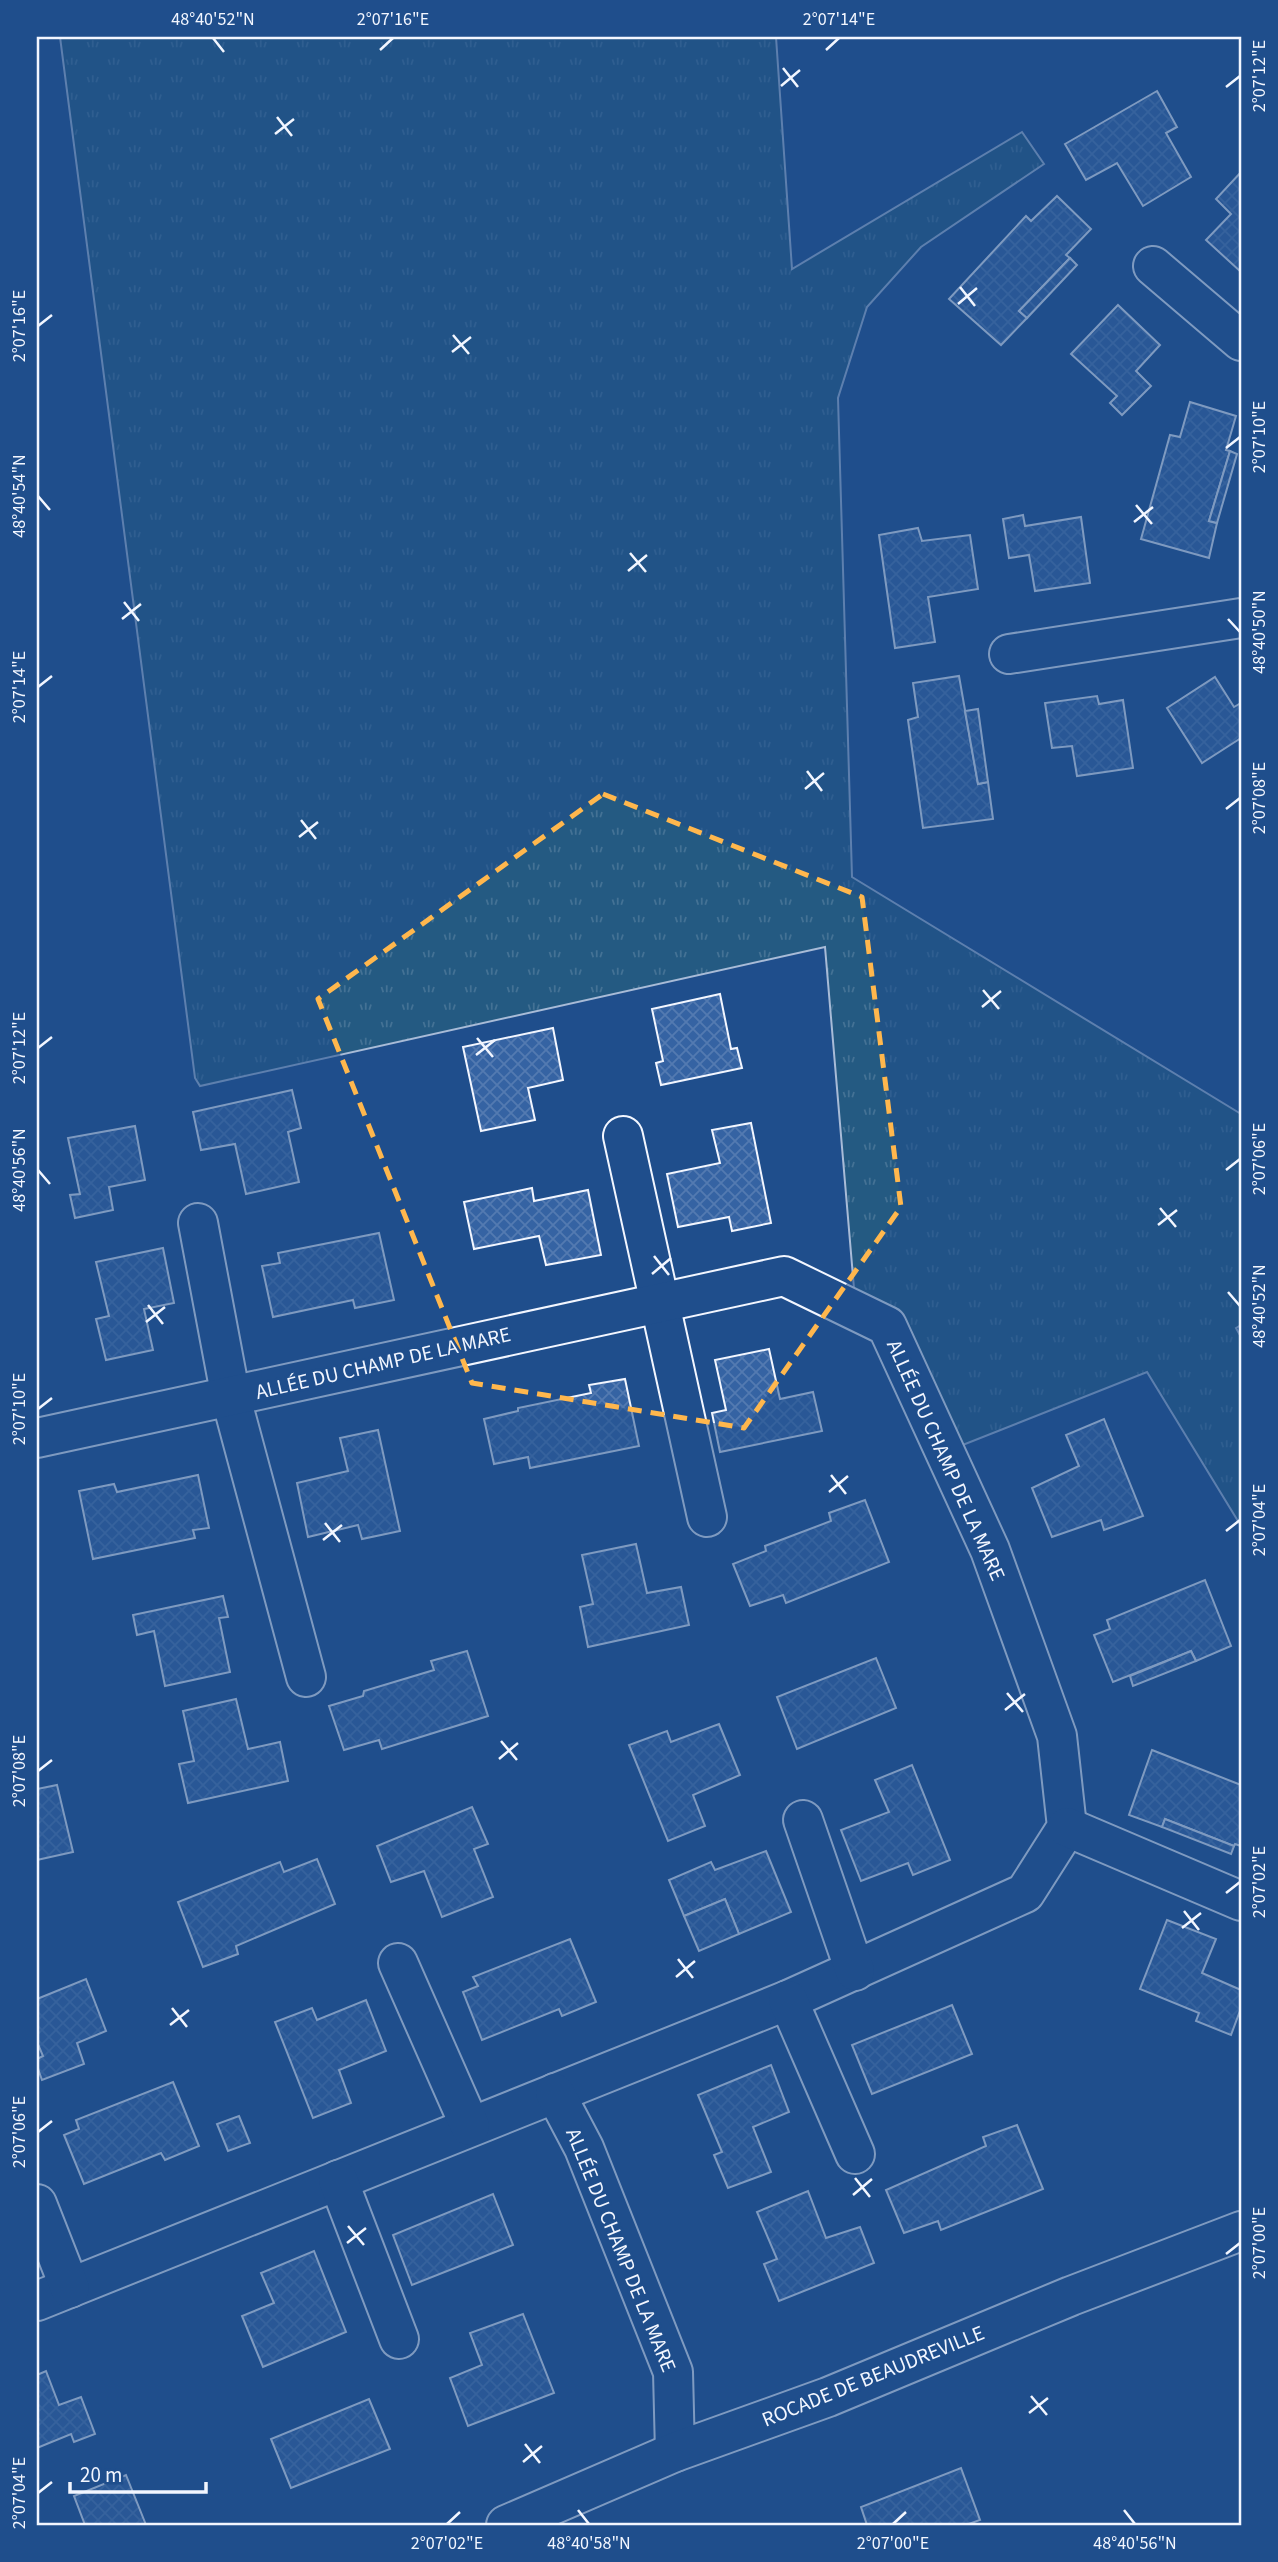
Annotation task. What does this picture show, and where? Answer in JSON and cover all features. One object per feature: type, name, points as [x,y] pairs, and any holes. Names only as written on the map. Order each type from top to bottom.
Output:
[{"type":"street","points":[[1153,266],[1241,341]]},
{"type":"street","points":[[1009,654],[1241,618]]},
{"type":"street","points":[[623,1136],[706,1517]]},
{"type":"street","name":"ALLÉE DU CHAMP DE LA MARE","points":[[198,1223],[231,1398],[306,1677]]},
{"type":"street","name":"ALLÉE DU CHAMP DE LA MARE","points":[[37,1438],[231,1398],[657,1301],[784,1276],[887,1326],[990,1550],[1057,1736],[1067,1827]]},
{"type":"street","points":[[803,1820],[855,1971]]},
{"type":"street","points":[[37,2204],[54,2295],[788,2000],[1025,1893],[1067,1827],[1241,1901]]},
{"type":"street","points":[[398,1963],[470,2126]]},
{"type":"street","points":[[788,2000],[855,2154]]},
{"type":"street","name":"ALLÉE DU CHAMP DE LA MARE","points":[[555,2094],[584,2148],[673,2372],[675,2452]]},
{"type":"street","points":[[338,2180],[399,2339]]},
{"type":"street","name":"ROCADE DE BEAUDREVILLE","points":[[506,2525],[675,2452],[828,2397],[1071,2296],[1241,2231]]},
{"type":"highlighted area","points":[[603,794],[862,897],[901,1207],[744,1428],[472,1383],[318,999]]},
{"type":"green space","points":[[60,37],[776,37],[792,269],[1022,132],[1044,164],[921,247],[867,307],[838,398],[852,877],[1241,1114],[1241,1325],[1236,1328],[1241,1337],[1241,1526],[1147,1372],[945,1452],[856,1312],[825,947],[200,1086],[195,1078]]},
{"type":"building","points":[[1157,91],[1177,127],[1166,133],[1191,177],[1143,206],[1117,163],[1086,180],[1065,144]]},
{"type":"building","points":[[1241,172],[1241,272],[1206,240],[1231,214],[1216,199]]},
{"type":"building","points":[[1057,196],[1091,229],[1066,255],[1070,258],[1019,311],[1027,318],[1001,345],[949,299],[1026,216],[1031,221]]},
{"type":"building","points":[[1070,258],[1077,265],[1027,318],[1019,311]]},
{"type":"building","points":[[1118,305],[1160,345],[1136,371],[1151,386],[1122,415],[1110,403],[1117,396],[1071,354]]},
{"type":"building","points":[[1190,402],[1236,416],[1226,450],[1230,451],[1209,521],[1217,523],[1209,558],[1141,539],[1170,435],[1180,437]]},
{"type":"building","points":[[1230,451],[1237,454],[1217,523],[1209,521]]},
{"type":"building","points":[[1023,515],[1025,526],[1081,517],[1090,583],[1035,591],[1029,555],[1009,558],[1003,519]]},
{"type":"building","points":[[918,528],[922,541],[970,535],[978,589],[928,597],[935,642],[895,648],[879,535]]},
{"type":"building","points":[[959,676],[978,784],[988,782],[993,819],[923,828],[908,720],[918,717],[913,683]]},
{"type":"building","points":[[1215,677],[1234,707],[1241,703],[1241,738],[1202,763],[1167,708]]},
{"type":"building","points":[[1097,696],[1099,704],[1123,700],[1133,768],[1077,776],[1072,746],[1052,748],[1045,703]]},
{"type":"building","points":[[978,709],[988,782],[978,784],[965,711]]},
{"type":"building","points":[[720,994],[731,1049],[737,1048],[742,1068],[661,1085],[656,1063],[663,1061],[652,1009]]},
{"type":"building","points":[[553,1028],[563,1080],[528,1088],[535,1120],[481,1131],[463,1047]]},
{"type":"building","points":[[292,1090],[301,1128],[288,1132],[299,1182],[246,1194],[235,1144],[201,1150],[193,1112]]},
{"type":"building","points":[[751,1123],[771,1223],[732,1231],[729,1217],[678,1227],[667,1174],[720,1163],[712,1130]]},
{"type":"building","points":[[135,1126],[145,1180],[109,1187],[113,1210],[75,1218],[70,1195],[80,1194],[68,1138]]},
{"type":"building","points":[[532,1188],[534,1201],[588,1190],[601,1255],[546,1265],[539,1236],[474,1249],[464,1202]]},
{"type":"building","points":[[379,1233],[394,1300],[355,1308],[353,1300],[273,1317],[262,1266],[280,1263],[278,1253]]},
{"type":"building","points":[[163,1248],[174,1303],[144,1309],[153,1350],[106,1360],[96,1319],[109,1316],[96,1262]]},
{"type":"building","points":[[769,1349],[780,1399],[813,1392],[822,1431],[720,1452],[712,1413],[726,1410],[715,1360]]},
{"type":"building","points":[[625,1379],[639,1446],[530,1468],[528,1457],[494,1464],[484,1419],[518,1411],[518,1408],[591,1393],[589,1385]]},
{"type":"building","points":[[1104,1419],[1143,1516],[1104,1530],[1101,1520],[1052,1537],[1032,1488],[1079,1466],[1066,1435]]},
{"type":"building","points":[[378,1430],[400,1531],[362,1539],[358,1525],[308,1537],[297,1483],[348,1471],[340,1438]]},
{"type":"building","points":[[198,1475],[209,1528],[193,1530],[195,1538],[93,1559],[79,1491],[114,1484],[117,1492]]},
{"type":"building","points":[[865,1500],[889,1562],[786,1603],[783,1595],[750,1606],[733,1564],[766,1551],[765,1546],[831,1521],[829,1513]]},
{"type":"building","points":[[636,1544],[647,1593],[681,1587],[689,1625],[588,1647],[580,1607],[593,1604],[582,1555]]},
{"type":"building","points":[[1205,1580],[1231,1646],[1196,1661],[1191,1651],[1113,1682],[1094,1635],[1110,1629],[1107,1620]]},
{"type":"building","points":[[223,1596],[228,1617],[219,1618],[230,1672],[165,1686],[154,1631],[137,1635],[133,1615]]},
{"type":"building","points":[[467,1651],[488,1716],[382,1749],[379,1740],[344,1750],[329,1706],[363,1696],[364,1691],[434,1670],[431,1661]]},
{"type":"building","points":[[1191,1651],[1196,1661],[1133,1686],[1130,1676]]},
{"type":"building","points":[[876,1658],[896,1708],[797,1749],[777,1697]]},
{"type":"building","points":[[236,1699],[248,1749],[280,1742],[288,1781],[188,1803],[179,1764],[194,1761],[183,1711]]},
{"type":"building","points":[[719,1724],[740,1775],[693,1795],[705,1826],[668,1841],[629,1745],[667,1731],[671,1742]]},
{"type":"building","points":[[1152,1750],[1241,1785],[1241,1846],[1234,1846],[1165,1819],[1162,1827],[1129,1815]]},
{"type":"building","points":[[912,1765],[950,1860],[913,1875],[908,1863],[861,1881],[841,1830],[889,1812],[875,1780]]},
{"type":"building","points":[[57,1785],[73,1852],[37,1860],[37,1789]]},
{"type":"building","points":[[472,1807],[488,1844],[474,1849],[493,1897],[442,1917],[424,1871],[391,1882],[377,1846]]},
{"type":"building","points":[[1165,1819],[1234,1846],[1231,1854],[1162,1827]]},
{"type":"building","points":[[766,1851],[791,1912],[739,1934],[725,1899],[684,1916],[669,1880],[711,1862],[715,1870]]},
{"type":"building","points":[[317,1859],[335,1904],[236,1946],[238,1954],[203,1967],[178,1902],[280,1862],[284,1872]]},
{"type":"building","points":[[725,1899],[739,1934],[699,1951],[684,1916]]},
{"type":"building","points":[[1167,1920],[1216,1939],[1202,1973],[1241,1990],[1241,2008],[1231,2035],[1196,2021],[1199,2013],[1140,1989]]},
{"type":"building","points":[[570,1939],[596,2002],[562,2016],[559,2009],[482,2040],[463,1992],[478,1986],[473,1977]]},
{"type":"building","points":[[86,1979],[106,2031],[77,2043],[84,2064],[42,2080],[37,2066],[37,2059],[43,2056],[37,2042],[37,1999]]},
{"type":"building","points":[[366,2000],[386,2051],[339,2070],[351,2103],[313,2118],[275,2022],[312,2008],[317,2020]]},
{"type":"building","points":[[952,2005],[972,2054],[872,2094],[852,2045]]},
{"type":"building","points":[[771,2065],[789,2112],[753,2127],[771,2172],[728,2188],[714,2155],[722,2152],[698,2095]]},
{"type":"building","points":[[173,2082],[199,2146],[165,2160],[161,2153],[84,2184],[64,2135],[79,2129],[76,2120]]},
{"type":"building","points":[[239,2116],[250,2143],[228,2151],[217,2124]]},
{"type":"building","points":[[1017,2125],[1043,2189],[941,2230],[938,2221],[904,2233],[886,2190],[986,2146],[983,2137]]},
{"type":"building","points":[[808,2191],[826,2238],[860,2227],[874,2263],[779,2301],[764,2264],[777,2259],[757,2212]]},
{"type":"building","points":[[493,2194],[513,2245],[412,2285],[393,2235]]},
{"type":"building","points":[[314,2251],[346,2332],[263,2367],[242,2316],[274,2303],[261,2273]]},
{"type":"building","points":[[523,2314],[554,2393],[468,2426],[450,2378],[482,2365],[470,2333]]},
{"type":"building","points":[[46,2371],[59,2405],[81,2397],[95,2434],[74,2442],[71,2434],[37,2448],[37,2375]]},
{"type":"building","points":[[369,2399],[390,2449],[291,2488],[271,2439]]},
{"type":"building","points":[[961,2468],[980,2520],[966,2525],[867,2525],[861,2507]]},
{"type":"building","points":[[126,2475],[146,2525],[85,2525],[74,2496]]}]
